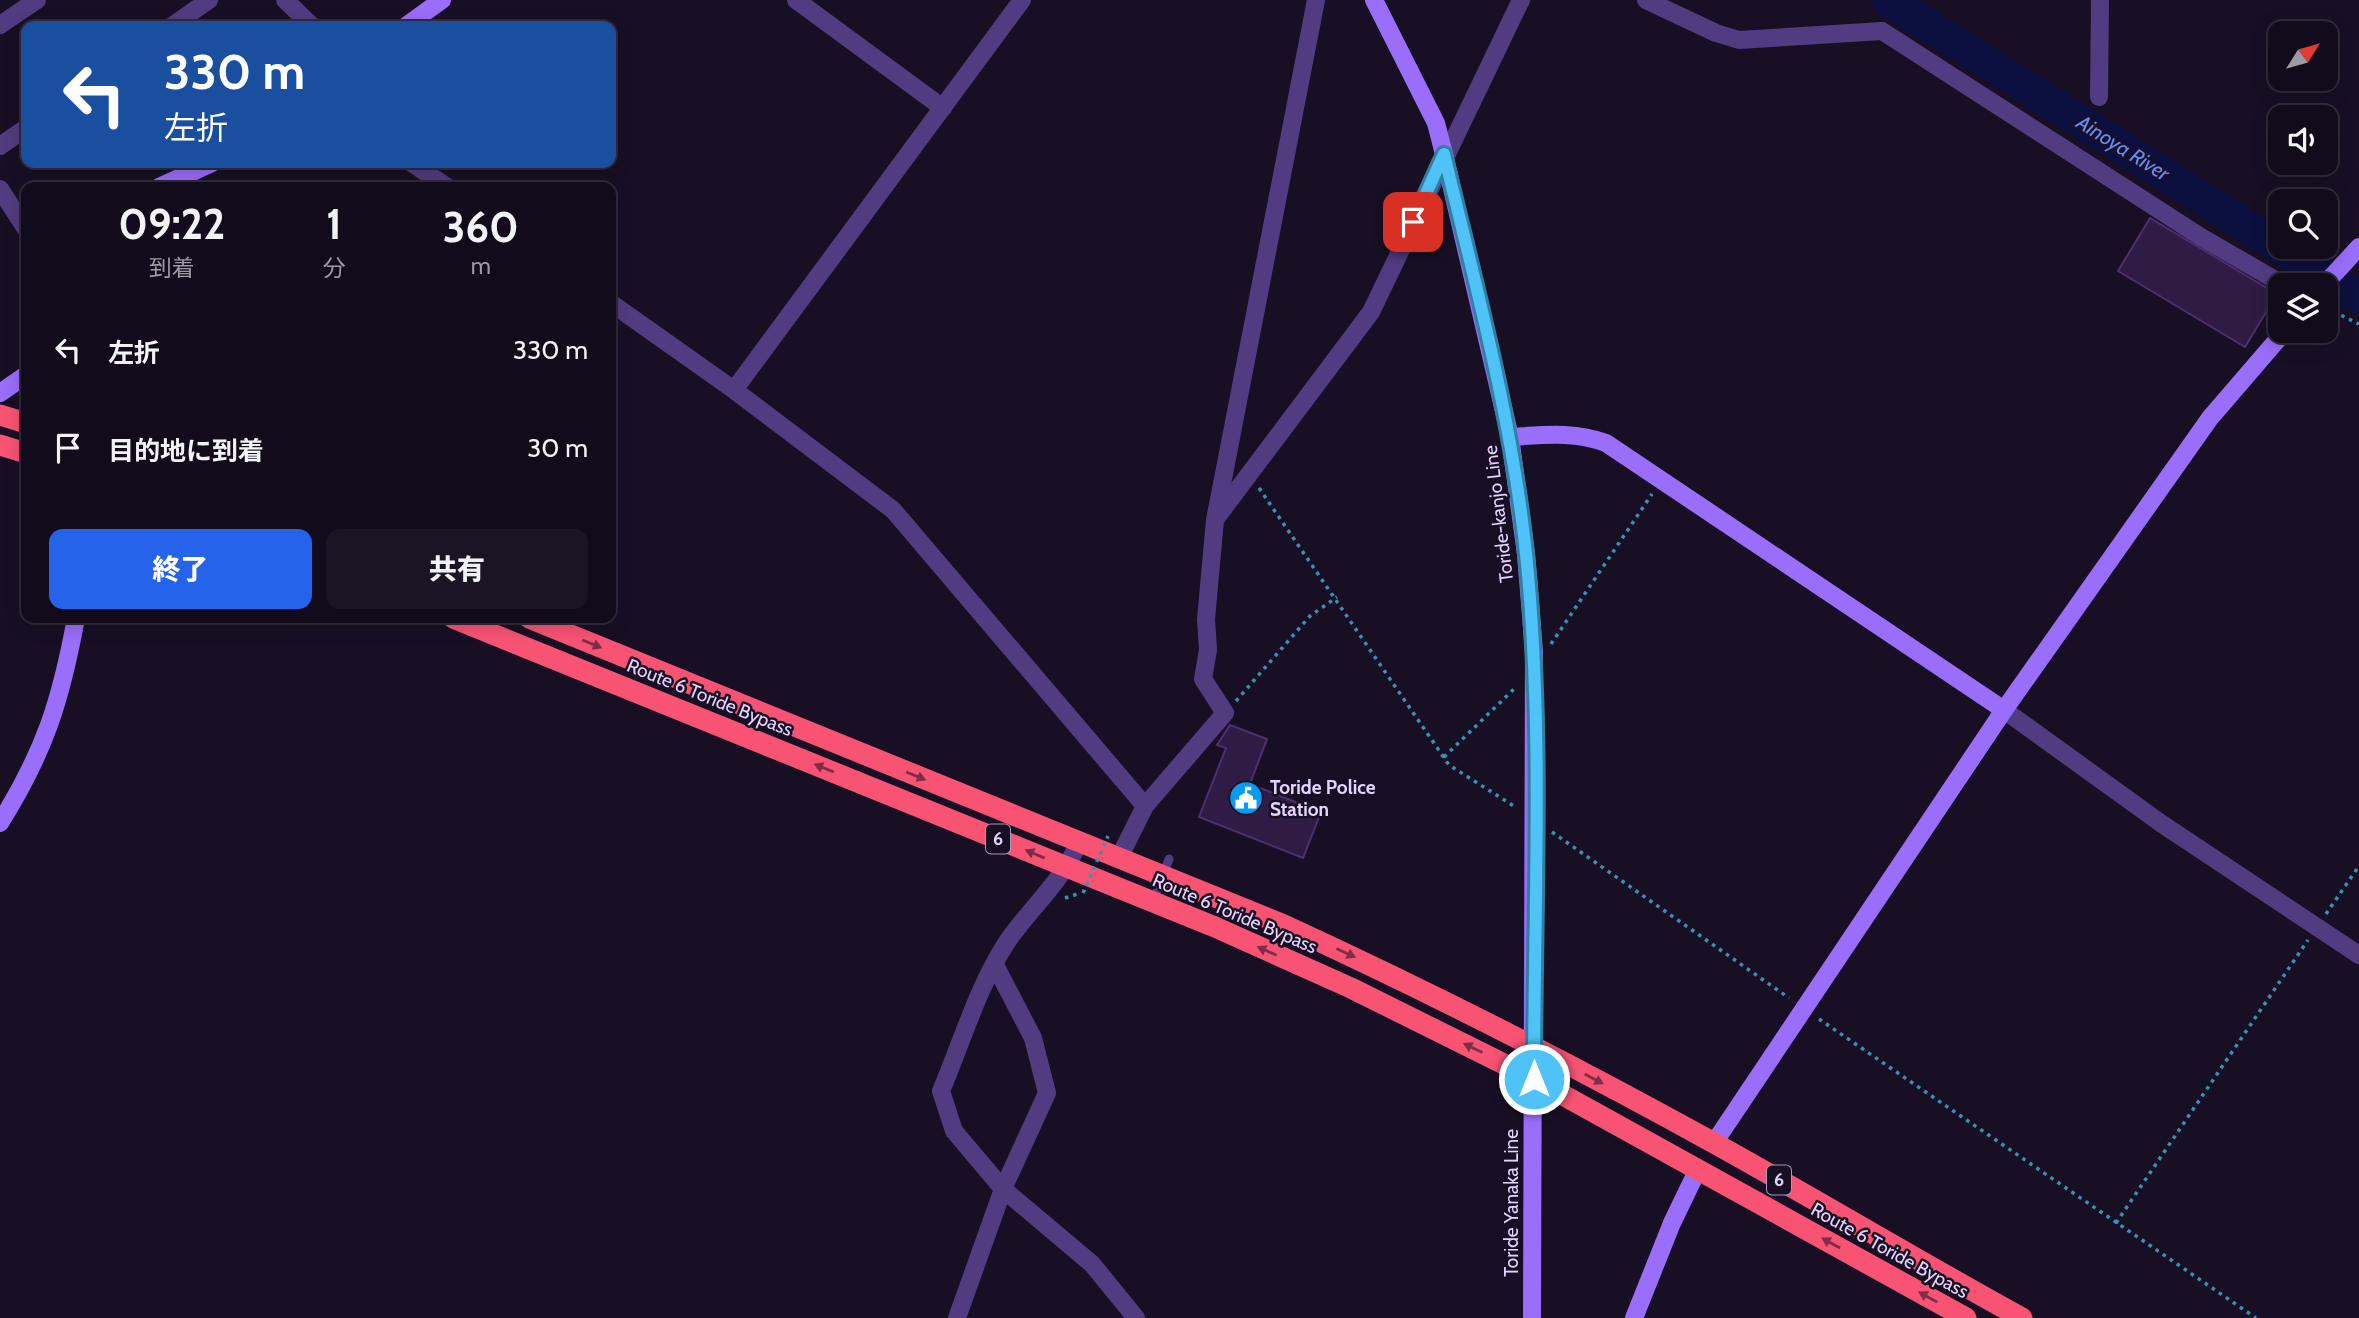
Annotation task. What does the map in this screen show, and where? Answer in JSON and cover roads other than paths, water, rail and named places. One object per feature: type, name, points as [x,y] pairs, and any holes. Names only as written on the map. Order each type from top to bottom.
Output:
[{"type":"highway","points":[[0,415],[21,421]]},
{"type":"highway","points":[[0,445],[21,451]]},
{"type":"highway","name":"Route 6 Toride Bypass","points":[[465,623],[1153,902],[1351,988],[1534,1079],[1966,1318]]},
{"type":"highway","name":"Route 6 Toride Bypass","points":[[541,623],[1119,858],[1166,868],[1534,1046],[1714,1143],[2022,1318]]},
{"type":"street","points":[[0,25],[37,0]]},
{"type":"street","points":[[285,0],[307,21]]},
{"type":"street","points":[[413,21],[442,0]]},
{"type":"street","points":[[796,0],[943,108]]},
{"type":"street","points":[[734,390],[1022,0]]},
{"type":"street","points":[[1119,858],[1145,806],[1225,713],[1203,679],[1208,650],[1206,619],[1215,520],[1316,0]]},
{"type":"street","name":"Toride-kanjo Line","points":[[1374,0],[1436,123],[1510,437],[1526,554],[1534,669],[1534,1046]]},
{"type":"street","points":[[1215,520],[1371,312],[1444,154],[1521,0]]},
{"type":"street","points":[[1646,0],[1716,33],[1738,40],[1882,31],[2201,237],[2268,276]]},
{"type":"street","points":[[2099,97],[2100,0]]},
{"type":"street","points":[[178,21],[203,2]]},
{"type":"street","points":[[0,146],[21,131]]},
{"type":"street","points":[[170,182],[201,168]]},
{"type":"street","points":[[419,168],[440,182]]},
{"type":"street","points":[[0,190],[21,222]]},
{"type":"street","points":[[2335,273],[2359,247]]},
{"type":"street","points":[[616,307],[734,390],[893,510],[1145,806]]},
{"type":"street","points":[[1714,1143],[2004,710],[2210,418],[2275,343]]},
{"type":"street","points":[[0,394],[21,379]]},
{"type":"street","points":[[1510,437],[1585,435],[1606,443],[2004,710],[2162,824],[2359,955]]},
{"type":"street","points":[[0,822],[38,755],[54,717],[75,623]]},
{"type":"street","points":[[1079,842],[1068,868],[1007,943],[995,965],[942,1091],[954,1131],[1003,1189],[1092,1264],[1136,1318]]},
{"type":"street","points":[[957,1318],[1003,1189],[1047,1093],[1033,1038],[995,965]]},
{"type":"street","name":"Toride Yanaka Line","points":[[1532,1318],[1534,1046]]},
{"type":"street","points":[[1634,1318],[1672,1223],[1698,1169]]},
{"type":"lane","points":[[1153,902],[1166,868]]},
{"type":"waterway","name":"Ainoya River","points":[[1888,0],[2359,297]]},
{"type":"place","name":"Toride Police Station","points":[[1246,798]]}]
